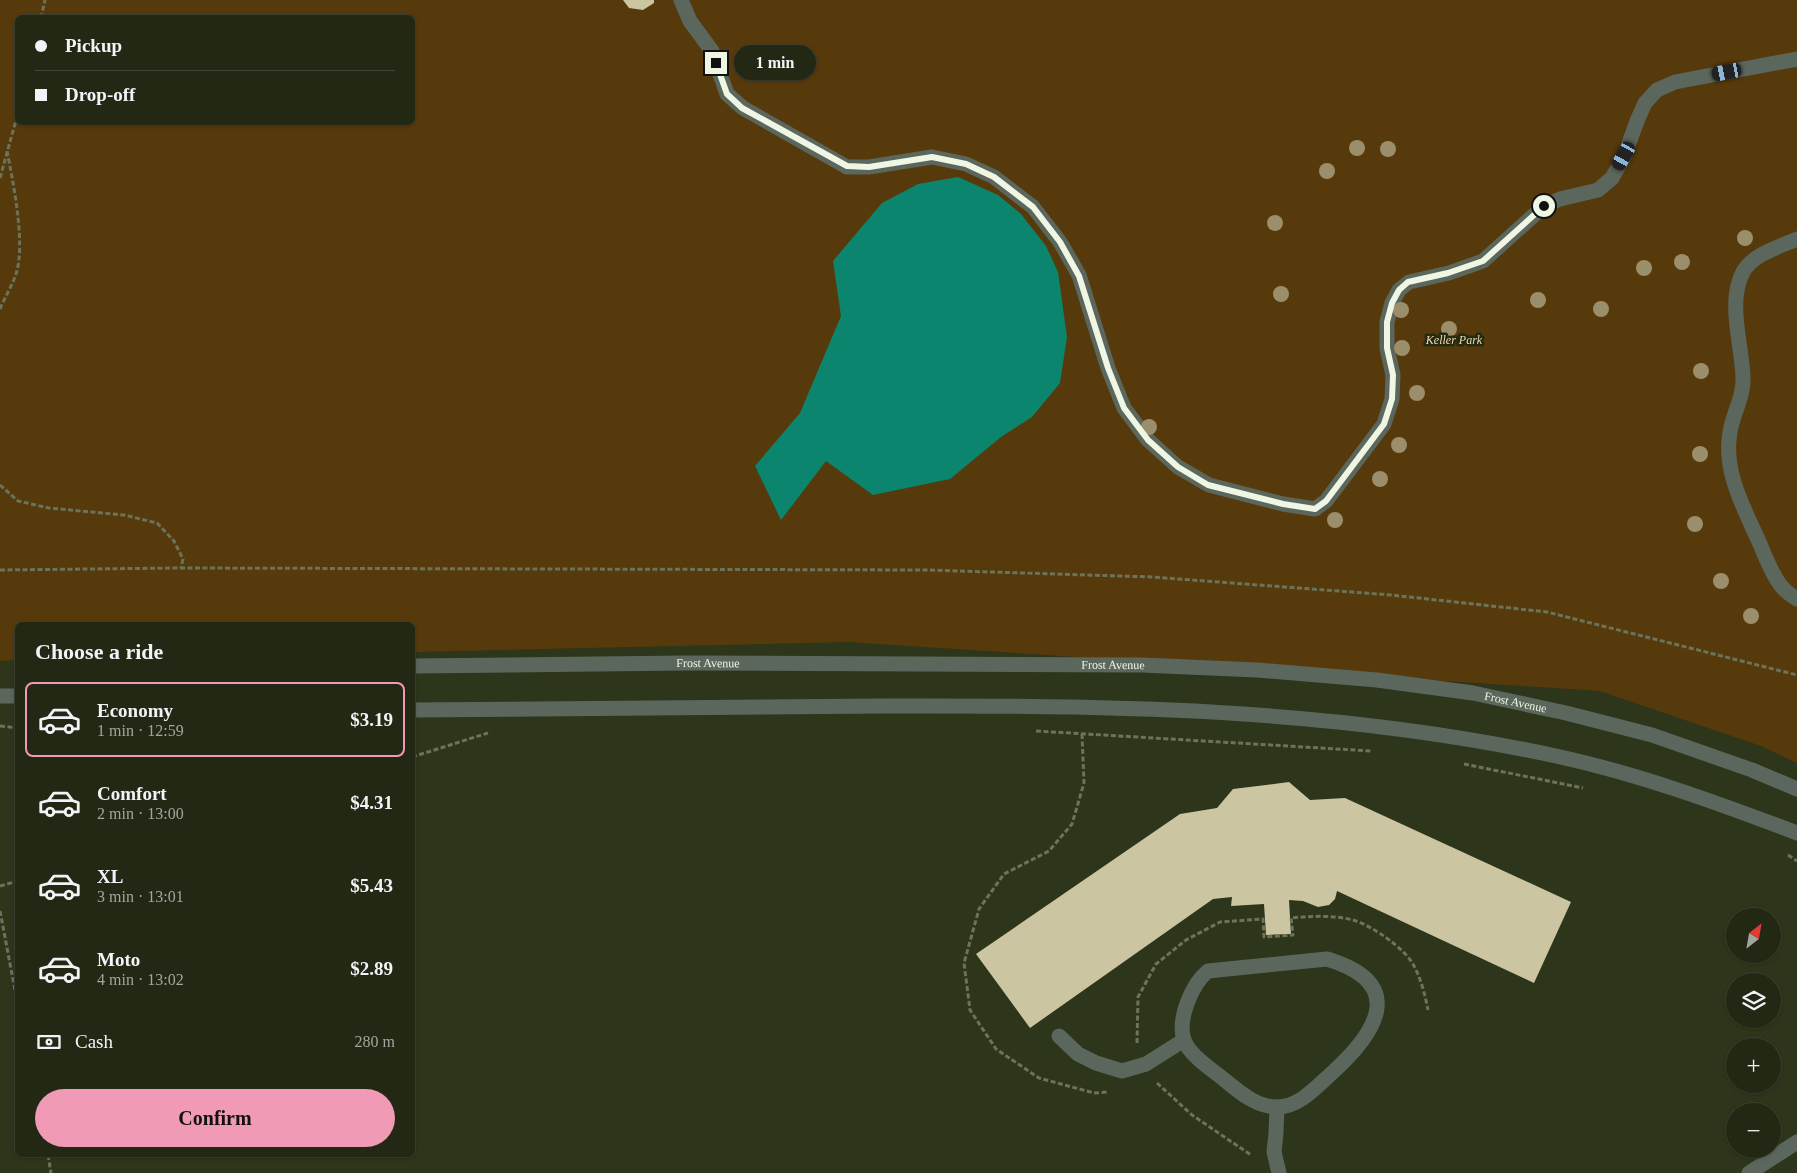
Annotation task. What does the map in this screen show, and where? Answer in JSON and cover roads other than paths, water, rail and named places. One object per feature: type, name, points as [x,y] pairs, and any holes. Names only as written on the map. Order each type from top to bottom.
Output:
[{"type":"street","points":[[681,0],[690,21],[712,51],[727,94],[742,108],[847,166],[869,167],[932,157],[966,164],[994,177],[1033,207],[1060,242],[1079,276],[1108,368],[1124,408],[1148,440],[1178,467],[1208,485],[1283,504],[1315,509],[1326,501],[1384,424],[1392,399],[1393,375],[1387,348],[1387,322],[1392,303],[1399,290],[1408,282],[1448,273],[1483,261],[1544,206],[1560,199],[1598,190],[1612,178],[1624,156],[1646,103],[1657,90],[1675,82],[1797,59]]},
{"type":"street","points":[[1797,239],[1753,260],[1743,273],[1737,293],[1736,322],[1743,378],[1741,399],[1730,432],[1729,458],[1735,487],[1771,569],[1782,588],[1797,599]]},
{"type":"street","name":"Frost Avenue","points":[[415,666],[686,663],[1142,665],[1257,670],[1368,680],[1473,694],[1575,715],[1652,735],[1752,770],[1797,789]]},
{"type":"street","points":[[0,696],[15,696]]},
{"type":"street","points":[[415,710],[686,706],[983,705],[1146,708],[1253,714],[1391,728],[1464,738],[1558,756],[1644,778],[1797,833]]},
{"type":"street","points":[[1327,960],[1347,965],[1360,973],[1370,983],[1377,1001],[1376,1016],[1370,1030],[1349,1057],[1308,1096],[1294,1103],[1277,1107],[1255,1102],[1231,1085],[1204,1064],[1184,1040],[1184,1013],[1194,989],[1200,977],[1208,971],[1327,960]]},
{"type":"street","points":[[1059,1036],[1078,1054],[1096,1063],[1122,1071],[1146,1064],[1184,1040]]},
{"type":"street","points":[[1277,1107],[1274,1152],[1278,1173]]},
{"type":"street","points":[[1749,1173],[1795,1142]]},
{"type":"water","points":[[958,177],[998,195],[1021,214],[1046,246],[1058,272],[1067,337],[1060,383],[1032,417],[1001,437],[950,479],[873,495],[826,461],[781,520],[755,466],[800,413],[841,316],[833,261],[882,203],[918,184]]},
{"type":"park label","name":"Keller Park","points":[[1454,340]]}]
